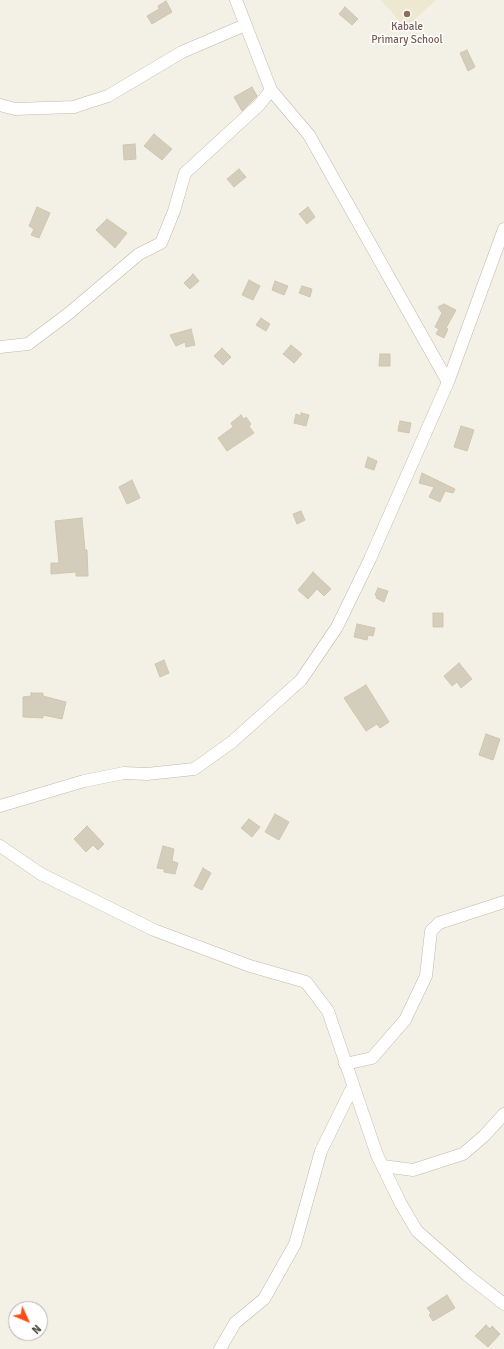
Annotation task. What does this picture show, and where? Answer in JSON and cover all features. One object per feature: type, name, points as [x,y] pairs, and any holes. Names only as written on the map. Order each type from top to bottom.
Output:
[{"type":"street","points":[[236,0],[271,90],[310,135],[448,382]]},
{"type":"street","points":[[0,105],[15,109],[74,107],[108,96],[182,52],[245,25]]},
{"type":"street","points":[[0,347],[28,344],[68,314],[139,254],[161,243],[174,211],[185,173],[258,105],[271,90]]},
{"type":"street","points":[[0,806],[84,781],[124,773],[147,774],[194,769],[232,742],[301,680],[337,627],[370,559],[448,382],[504,229]]},
{"type":"street","points":[[0,846],[41,874],[154,930],[250,966],[306,982],[328,1010],[345,1064],[383,1166],[401,1204],[417,1231],[467,1275],[504,1304]]},
{"type":"street","points":[[345,1064],[372,1058],[405,1020],[426,976],[431,931],[439,923],[504,902]]},
{"type":"street","points":[[220,1349],[235,1324],[264,1299],[295,1244],[321,1151],[353,1086]]},
{"type":"street","points":[[383,1166],[414,1170],[463,1154],[484,1136],[504,1114]]},
{"type":"shaded area","name":"Kabale Primary School","points":[[381,0],[436,0],[405,28]]},
{"type":"building","points":[[166,1],[172,12],[152,24],[147,16],[159,9],[158,6]]},
{"type":"building","points":[[345,7],[358,19],[352,25],[339,14]]},
{"type":"building","points":[[467,50],[475,67],[468,71],[460,53]]},
{"type":"building","points":[[252,87],[257,96],[242,111],[234,97]]},
{"type":"building","points":[[154,134],[172,149],[162,160],[144,146]]},
{"type":"building","points":[[135,144],[136,159],[124,160],[123,145]]},
{"type":"building","points":[[239,169],[246,177],[234,187],[227,179]]},
{"type":"building","points":[[37,207],[50,213],[39,238],[31,235],[34,229],[29,226]]},
{"type":"building","points":[[308,207],[315,217],[307,224],[299,214]]},
{"type":"building","points":[[107,219],[127,233],[115,248],[96,230]]},
{"type":"building","points":[[193,274],[199,281],[190,289],[184,283]]},
{"type":"building","points":[[249,280],[260,286],[253,300],[242,295]]},
{"type":"building","points":[[275,281],[288,286],[284,295],[272,290]]},
{"type":"building","points":[[302,286],[312,289],[310,297],[299,293]]},
{"type":"building","points":[[444,304],[456,310],[446,328],[448,329],[444,338],[436,334],[439,329],[435,327],[442,313],[438,307]]},
{"type":"building","points":[[261,318],[270,324],[266,331],[256,325]]},
{"type":"building","points":[[191,329],[195,345],[186,347],[185,342],[176,346],[170,335]]},
{"type":"building","points":[[291,345],[302,354],[294,363],[283,354]]},
{"type":"building","points":[[222,348],[231,357],[223,365],[214,356]]},
{"type":"building","points":[[380,354],[390,354],[390,366],[379,366]]},
{"type":"building","points":[[301,413],[309,415],[306,426],[294,423],[296,414],[301,416]]},
{"type":"building","points":[[241,415],[244,419],[246,417],[251,424],[249,426],[254,433],[227,451],[218,438],[233,427],[231,423]]},
{"type":"building","points":[[400,421],[411,423],[409,433],[398,431]]},
{"type":"building","points":[[461,426],[474,430],[467,451],[454,447]]},
{"type":"building","points":[[368,457],[377,461],[374,470],[365,467]]},
{"type":"building","points":[[422,473],[455,489],[453,493],[445,491],[440,502],[429,497],[434,487],[419,483]]},
{"type":"building","points":[[132,480],[140,498],[127,504],[119,487]]},
{"type":"building","points":[[301,511],[305,520],[297,524],[293,514]]},
{"type":"building","points":[[82,518],[85,550],[87,550],[88,576],[76,576],[76,572],[51,574],[51,563],[59,563],[55,521]]},
{"type":"building","points":[[313,572],[331,589],[324,596],[317,589],[308,599],[298,590]]},
{"type":"building","points":[[378,588],[388,591],[384,602],[376,598],[377,596],[375,595]]},
{"type":"building","points":[[433,613],[443,613],[443,627],[433,627]]},
{"type":"building","points":[[357,624],[375,628],[373,636],[368,635],[367,640],[354,637]]},
{"type":"building","points":[[164,660],[169,673],[160,677],[155,664]]},
{"type":"building","points":[[459,663],[472,679],[461,688],[457,682],[452,686],[444,676]]},
{"type":"building","points":[[366,685],[389,722],[380,728],[377,724],[366,731],[344,698]]},
{"type":"building","points":[[31,693],[43,693],[43,696],[66,702],[62,719],[43,715],[43,718],[23,717],[23,697],[31,696]]},
{"type":"building","points":[[486,734],[500,739],[493,760],[479,755]]},
{"type":"building","points":[[275,814],[289,822],[279,840],[265,832]]},
{"type":"building","points":[[249,819],[260,827],[252,837],[241,828]]},
{"type":"building","points":[[87,826],[104,844],[98,850],[93,845],[86,852],[74,839]]},
{"type":"building","points":[[163,846],[174,849],[172,861],[178,863],[175,874],[164,872],[164,869],[157,868]]},
{"type":"building","points":[[203,868],[211,873],[202,890],[194,886]]},
{"type":"building","points":[[447,1295],[455,1308],[433,1321],[429,1315],[431,1313],[427,1308]]},
{"type":"building","points":[[486,1325],[490,1329],[492,1326],[500,1334],[488,1347],[475,1336]]},
{"type":"place","name":"Kabale Primary School","points":[[407,14]]}]
